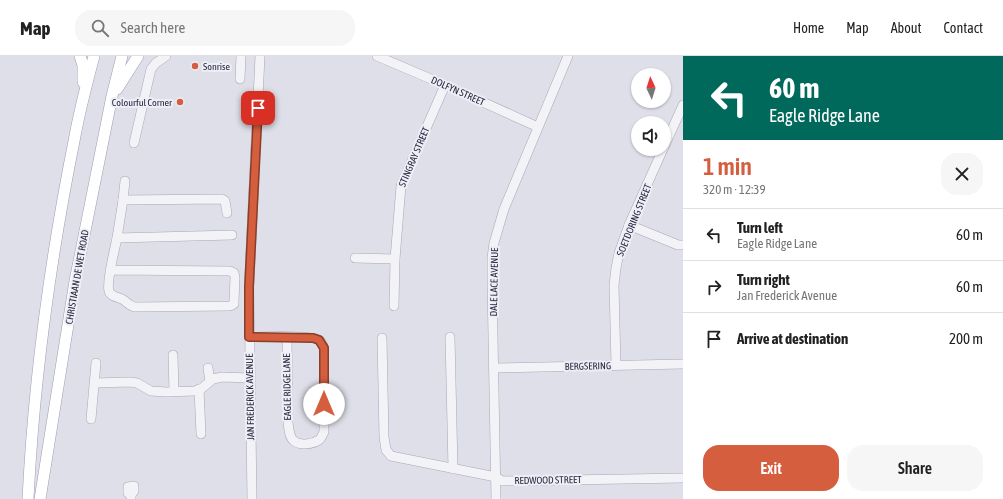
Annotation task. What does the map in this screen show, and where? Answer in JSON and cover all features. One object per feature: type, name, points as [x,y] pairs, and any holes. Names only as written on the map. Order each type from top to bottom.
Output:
[{"type":"main road","points":[[80,56],[82,59],[84,75],[83,103]]},
{"type":"main road","points":[[28,499],[34,412],[52,262],[67,178],[94,56]]},
{"type":"main road","name":"CHRISTIAAN DE WET ROAD","points":[[40,499],[75,281],[112,96],[122,56]]},
{"type":"main road","points":[[112,96],[138,56]]},
{"type":"street","points":[[134,143],[152,69],[156,63],[166,56]]},
{"type":"street","points":[[240,79],[241,56]]},
{"type":"street","name":"JAN FREDERICK AVENUE","points":[[252,499],[249,287],[260,56]]},
{"type":"street","name":"DOLFYN STREET","points":[[377,56],[446,84],[538,127]]},
{"type":"street","name":"DALE LACE AVENUE","points":[[496,499],[492,281],[492,258],[494,243],[504,209],[568,56]]},
{"type":"street","name":"STINGRAY STREET","points":[[394,306],[401,186],[446,84]]},
{"type":"street","name":"SOETDORING STREET","points":[[671,133],[683,107]]},
{"type":"street","name":"SOETDORING STREET","points":[[616,365],[614,285],[619,252],[629,225],[660,156]]},
{"type":"street","points":[[110,270],[230,271],[234,273],[235,277],[234,304],[230,306],[132,306],[109,292],[110,270],[117,238],[125,181]]},
{"type":"street","points":[[123,200],[222,199],[225,201],[227,213]]},
{"type":"street","points":[[629,225],[678,245],[683,245]]},
{"type":"street","points":[[117,238],[232,235]]},
{"type":"street","points":[[355,258],[396,259]]},
{"type":"street","name":"EAGLE RIDGE LANE","points":[[249,337],[287,337],[313,338],[319,340],[324,348],[324,432],[321,439],[306,444],[294,441],[289,434],[287,337]]},
{"type":"street","points":[[450,337],[453,469]]},
{"type":"street","name":"REDWOOD STREET","points":[[382,338],[384,437],[386,450],[391,456],[496,477],[502,481],[683,478]]},
{"type":"street","points":[[172,355],[174,391]]},
{"type":"street","points":[[91,419],[96,363]]},
{"type":"street","name":"BERGSERING","points":[[494,368],[683,364]]},
{"type":"street","points":[[208,368],[210,381]]},
{"type":"street","points":[[95,383],[130,382],[151,391],[174,391],[201,389],[213,379],[222,377],[250,378]]},
{"type":"street","points":[[199,389],[201,434]]},
{"type":"place","name":"Sonrise","points":[[195,66]]},
{"type":"place","name":"Colourful Corner","points":[[180,102]]},
{"type":"route","points":[[258,108],[249,287],[249,337],[313,338],[319,340],[324,348],[324,404]]}]
